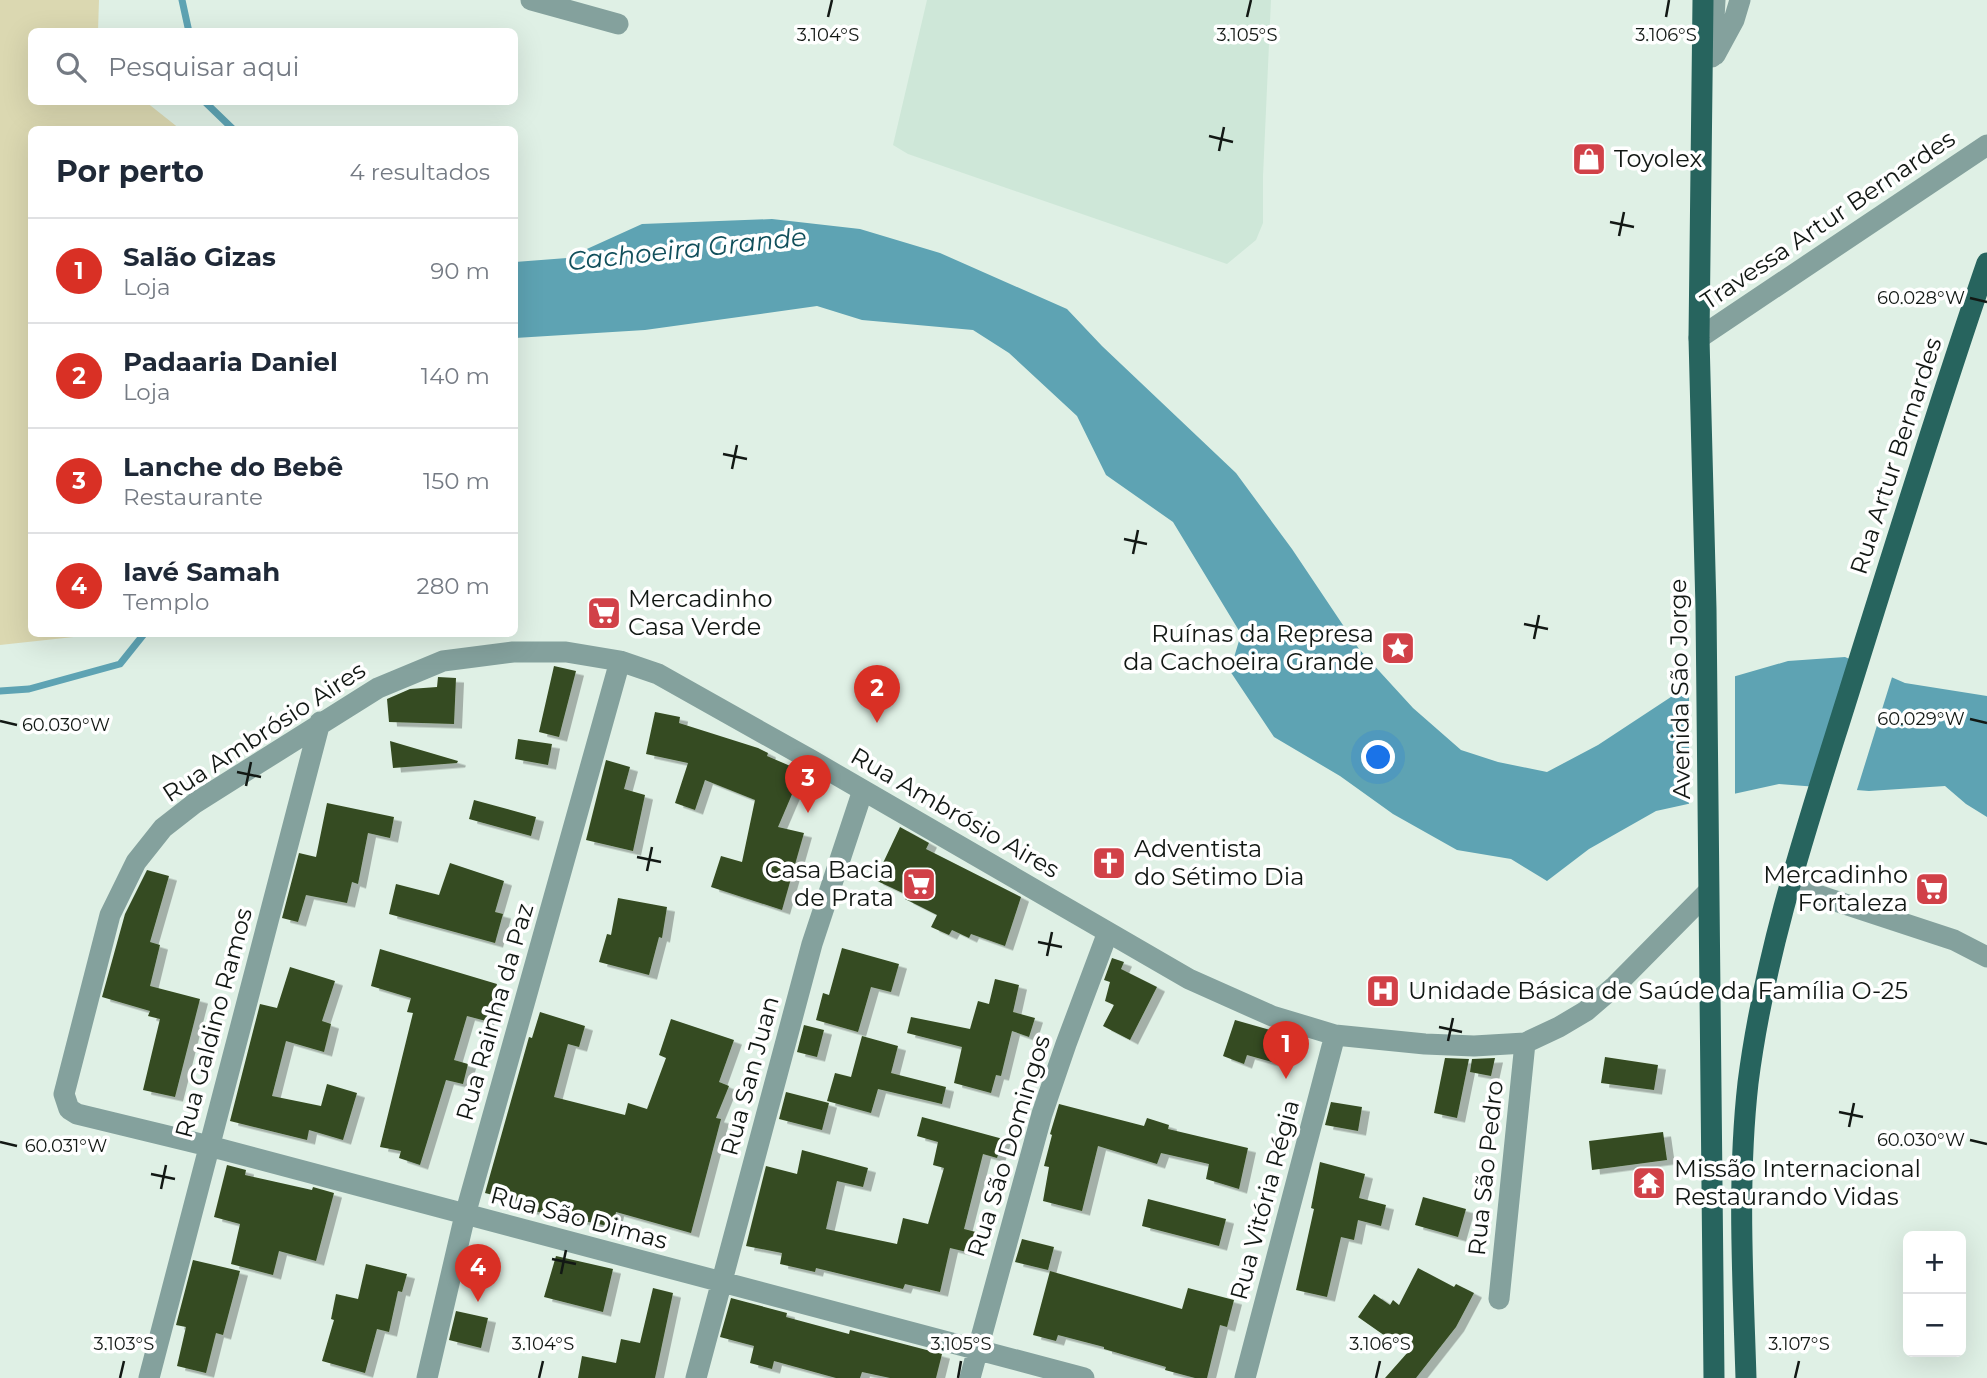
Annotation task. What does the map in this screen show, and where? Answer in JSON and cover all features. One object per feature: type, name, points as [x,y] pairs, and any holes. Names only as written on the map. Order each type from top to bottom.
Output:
[{"type":"main road","name":"Avenida São Jorge","points":[[1703,0],[1699,338],[1706,609],[1714,1378]]},
{"type":"main road","name":"Rua Artur Bernardes","points":[[1790,886],[1946,382],[1987,263]]},
{"type":"main road","points":[[1746,1378],[1742,1226],[1743,1151],[1748,1084],[1759,1012],[1790,886]]},
{"type":"street","points":[[531,0],[618,24]]},
{"type":"street","points":[[1712,62],[1715,0]]},
{"type":"street","points":[[1701,83],[1734,20],[1740,0]]},
{"type":"street","name":"Travessa Artur Bernardes","points":[[1699,338],[1987,145]]},
{"type":"street","name":"Rua Ambrósio Aires","points":[[65,1101],[64,1094],[110,915],[136,862],[163,828],[195,803],[378,688],[443,661],[513,652],[566,652],[620,661],[658,674],[1201,984],[1272,1016],[1335,1035],[1437,1044],[1525,1043],[1586,1011],[1615,986],[1708,892]]},
{"type":"street","name":"Rua Rainha da Paz","points":[[427,1378],[465,1215],[620,661]]},
{"type":"street","name":"Rua Galdino Ramos","points":[[149,1378],[320,722]]},
{"type":"street","name":"Rua San Juan","points":[[696,1378],[812,944],[863,790]]},
{"type":"street","points":[[1790,886],[1954,940],[1987,957]]},
{"type":"street","name":"Rua São Domingos","points":[[970,1378],[1042,1114],[1108,932]]},
{"type":"street","name":"Rua Vitória Régia","points":[[1245,1378],[1335,1035]]},
{"type":"street","name":"Rua São Pedro","points":[[1499,1299],[1525,1043]]},
{"type":"street","name":"Rua São Dimas","points":[[65,1101],[69,1109],[77,1114],[209,1146],[1084,1378]]},
{"type":"shaded area","points":[[0,0],[99,0],[98,28],[28,28],[28,105],[150,105],[176,126],[28,126],[28,637],[73,637],[0,645]]},
{"type":"shaded area","points":[[927,0],[1271,0],[1263,223],[1256,240],[1227,264],[908,154],[893,145]]},
{"type":"water","name":"Cachoeira Grande","points":[[772,219],[860,229],[940,253],[1067,309],[1102,346],[1236,473],[1292,549],[1359,649],[1413,708],[1461,750],[1498,762],[1547,772],[1598,745],[1677,693],[1788,661],[1845,657],[1905,683],[1987,696],[1987,817],[1945,786],[1869,791],[1779,784],[1656,811],[1589,849],[1547,881],[1511,859],[1457,850],[1393,814],[1340,776],[1274,737],[1230,671],[1241,634],[1173,522],[1106,475],[1077,416],[1009,353],[973,330],[862,320],[817,306],[645,330],[518,338],[518,262],[567,258],[642,224]]},
{"type":"pier","points":[[1855,657],[1893,674],[1856,793],[1814,790]]},
{"type":"pier","points":[[1735,672],[1735,797],[1689,807],[1689,685]]},
{"type":"building","points":[[554,666],[576,671],[559,737],[539,732]]},
{"type":"building","points":[[438,677],[456,678],[454,724],[389,722],[387,699],[410,689],[437,687]]},
{"type":"building","points":[[655,712],[680,717],[679,723],[758,748],[768,753],[767,756],[802,771],[778,827],[804,833],[782,910],[711,887],[721,856],[742,862],[755,800],[705,780],[695,810],[675,803],[688,763],[646,754]]},
{"type":"building","points":[[518,739],[552,744],[548,765],[515,759]]},
{"type":"building","points":[[390,741],[458,761],[393,768]]},
{"type":"building","points":[[606,760],[630,767],[624,789],[645,795],[633,851],[586,840]]},
{"type":"building","points":[[474,800],[536,817],[531,836],[469,819]]},
{"type":"building","points":[[327,803],[394,817],[390,838],[368,833],[358,884],[352,882],[347,903],[306,895],[298,922],[282,918],[299,853],[316,857]]},
{"type":"building","points":[[900,827],[929,843],[926,849],[1021,897],[1005,946],[971,934],[969,938],[952,930],[949,935],[931,927],[937,915],[905,899],[907,895],[875,880]]},
{"type":"building","points":[[450,863],[504,881],[495,912],[503,914],[495,943],[389,914],[396,884],[439,895]]},
{"type":"building","points":[[147,870],[169,876],[150,942],[160,945],[150,986],[200,999],[175,1097],[143,1090],[160,1019],[148,1016],[150,1011],[102,997],[125,914]]},
{"type":"building","points":[[618,898],[667,907],[662,938],[659,937],[649,975],[599,962],[607,934],[611,935]]},
{"type":"building","points":[[842,948],[899,964],[891,992],[871,987],[858,1032],[816,1020],[823,993],[829,995]]},
{"type":"building","points":[[380,949],[497,984],[486,1021],[467,1016],[454,1060],[468,1064],[463,1084],[446,1080],[420,1165],[399,1158],[401,1151],[380,1147],[413,1013],[407,1012],[411,998],[371,986]]},
{"type":"building","points":[[1112,958],[1124,962],[1121,969],[1157,987],[1130,1040],[1103,1026],[1114,1005],[1105,1001],[1110,982],[1104,980]]},
{"type":"building","points":[[290,967],[335,981],[322,1021],[331,1024],[324,1052],[286,1041],[272,1096],[321,1106],[327,1084],[357,1093],[343,1140],[309,1130],[307,1140],[230,1121],[260,1004],[277,1008]]},
{"type":"building","points":[[995,979],[1019,985],[1013,1012],[1035,1018],[1029,1037],[1012,1031],[1001,1076],[996,1075],[991,1093],[954,1083],[962,1047],[907,1033],[911,1017],[970,1029],[978,1001],[989,1004]]},
{"type":"building","points":[[540,1012],[585,1026],[579,1047],[568,1044],[554,1097],[625,1115],[628,1103],[647,1109],[666,1058],[659,1055],[671,1019],[734,1040],[719,1082],[729,1086],[716,1118],[721,1119],[691,1233],[616,1212],[613,1227],[524,1209],[525,1203],[485,1193],[529,1037],[532,1038]]},
{"type":"building","points":[[1235,1020],[1291,1036],[1283,1065],[1247,1055],[1244,1064],[1223,1056]]},
{"type":"building","points":[[804,1025],[824,1030],[817,1057],[797,1052]]},
{"type":"building","points":[[862,1036],[898,1046],[891,1073],[946,1087],[942,1104],[878,1089],[871,1113],[827,1101],[835,1073],[851,1077]]},
{"type":"building","points":[[1605,1057],[1658,1065],[1654,1090],[1601,1083]]},
{"type":"building","points":[[1445,1058],[1469,1059],[1457,1118],[1434,1113]]},
{"type":"building","points":[[1495,1058],[1491,1076],[1470,1072],[1472,1059]]},
{"type":"building","points":[[786,1092],[829,1103],[822,1130],[779,1119]]},
{"type":"building","points":[[1331,1102],[1362,1107],[1358,1131],[1325,1125]]},
{"type":"building","points":[[1059,1104],[1144,1126],[1147,1118],[1169,1125],[1168,1129],[1248,1148],[1239,1189],[1206,1179],[1209,1164],[1161,1153],[1157,1164],[1098,1146],[1082,1211],[1043,1201],[1049,1167],[1044,1166]]},
{"type":"building","points":[[922,1117],[1003,1139],[997,1158],[983,1154],[964,1229],[976,1232],[971,1253],[950,1248],[940,1292],[905,1284],[903,1289],[816,1268],[815,1272],[780,1264],[782,1253],[746,1246],[766,1166],[797,1174],[802,1150],[868,1168],[863,1187],[837,1181],[826,1229],[897,1244],[903,1218],[928,1224],[944,1168],[933,1165],[938,1142],[917,1136]]},
{"type":"building","points":[[1663,1132],[1667,1160],[1592,1170],[1589,1141]]},
{"type":"building","points":[[1320,1162],[1365,1174],[1359,1198],[1386,1205],[1381,1226],[1358,1220],[1354,1240],[1341,1237],[1327,1297],[1296,1290],[1314,1209],[1311,1208]]},
{"type":"building","points":[[227,1165],[246,1170],[245,1175],[334,1193],[316,1261],[279,1251],[273,1275],[231,1264],[240,1224],[214,1217]]},
{"type":"building","points":[[1423,1197],[1466,1209],[1458,1237],[1415,1225]]},
{"type":"building","points":[[1148,1199],[1226,1219],[1219,1246],[1142,1226]]},
{"type":"building","points":[[1022,1239],[1054,1247],[1048,1270],[1015,1262]]},
{"type":"building","points":[[556,1256],[613,1269],[603,1312],[544,1297]]},
{"type":"building","points":[[193,1260],[240,1271],[223,1335],[216,1333],[206,1373],[177,1366],[186,1327],[176,1325]]},
{"type":"building","points":[[366,1264],[407,1274],[402,1292],[398,1291],[389,1332],[377,1329],[365,1373],[322,1361],[334,1320],[331,1319],[336,1294],[358,1299]]},
{"type":"building","points":[[1418,1268],[1454,1287],[1456,1284],[1474,1293],[1456,1327],[1416,1378],[1385,1378],[1408,1352],[1358,1317],[1374,1294],[1390,1305],[1393,1300],[1399,1305]]},
{"type":"building","points":[[1050,1271],[1182,1309],[1188,1288],[1234,1300],[1227,1327],[1220,1325],[1207,1378],[1195,1378],[1165,1370],[1166,1367],[1058,1335],[1056,1341],[1033,1335]]},
{"type":"building","points":[[653,1288],[673,1293],[655,1378],[578,1378],[582,1356],[616,1363],[621,1339],[640,1343]]},
{"type":"building","points":[[731,1298],[787,1313],[786,1317],[849,1334],[850,1330],[942,1354],[936,1378],[890,1378],[862,1372],[860,1378],[836,1378],[774,1361],[772,1369],[750,1363],[754,1346],[720,1337]]},
{"type":"building","points":[[456,1311],[488,1318],[481,1348],[449,1340]]},
{"type":"waterway","points":[[182,0],[188,28]]},
{"type":"waterway","points":[[208,105],[230,126]]},
{"type":"waterway","points":[[0,691],[29,689],[120,664],[142,637]]},
{"type":"place","name":"Toyolex","points":[[1589,159]]},
{"type":"place","name":"Mercadinho Casa Verde","points":[[604,613]]},
{"type":"place","name":"Ruínas da Represa da Cachoeira Grande","points":[[1398,648]]},
{"type":"place","name":"Padaaria Daniel","points":[[877,723]]},
{"type":"place","name":"Lanche do Bebê","points":[[808,813]]},
{"type":"place","name":"Adventista do Sétimo Dia","points":[[1109,863]]},
{"type":"place","name":"Casa Bacia de Prata","points":[[919,884]]},
{"type":"place","name":"Mercadinho Fortaleza","points":[[1932,889]]},
{"type":"place","name":"Unidade Básica de Saúde da Família O-25","points":[[1383,991]]},
{"type":"place","name":"Salão Gizas","points":[[1286,1079]]},
{"type":"place","name":"Missão Internacional Restaurando Vidas","points":[[1649,1183]]},
{"type":"place","name":"Iavé Samah","points":[[478,1302]]}]
